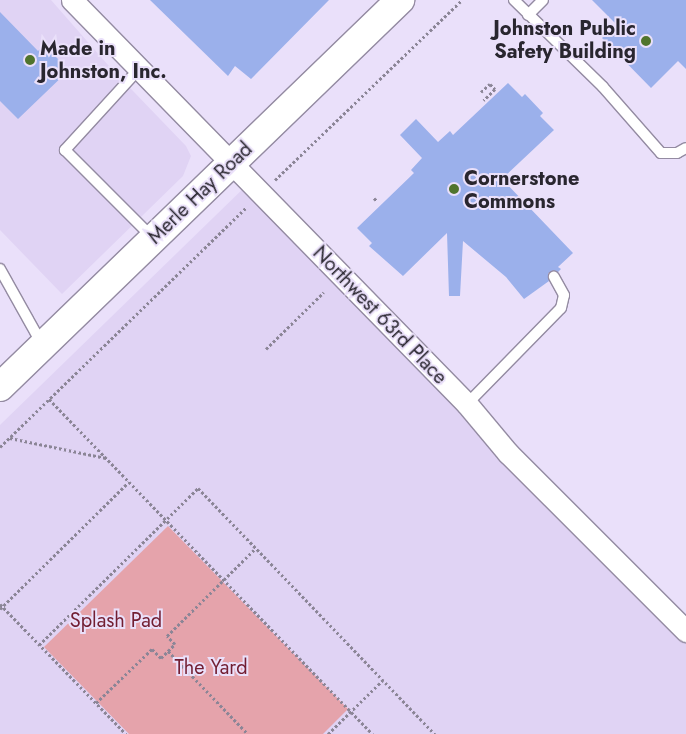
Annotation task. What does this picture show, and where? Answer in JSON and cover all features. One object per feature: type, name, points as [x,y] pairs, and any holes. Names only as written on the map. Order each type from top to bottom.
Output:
[{"type":"main road","name":"Merle Hay Road","points":[[0,387],[400,0]]},
{"type":"street","name":"Northwest 63rd Place","points":[[72,0],[467,404],[508,453],[686,631]]},
{"type":"lane","points":[[514,0],[603,87],[661,153],[677,153],[686,148]]},
{"type":"lane","points":[[528,15],[543,0]]},
{"type":"lane","points":[[139,69],[65,150],[153,238]]},
{"type":"lane","points":[[0,269],[43,345]]},
{"type":"lane","points":[[467,404],[561,308],[564,295],[554,277]]},
{"type":"path","points":[[271,184],[462,0]]},
{"type":"path","points":[[374,198],[377,201]]},
{"type":"path","points":[[0,447],[248,206]]},
{"type":"path","points":[[266,349],[324,292]]},
{"type":"path","points":[[49,399],[373,734]]},
{"type":"path","points":[[9,438],[108,459]]},
{"type":"path","points":[[126,734],[1,607],[129,482]]},
{"type":"path","points":[[39,645],[198,488],[435,734]]},
{"type":"path","points":[[96,703],[152,648],[161,658],[175,644],[167,636],[256,548]]},
{"type":"path","points":[[168,650],[248,734]]},
{"type":"path","points":[[328,734],[383,680]]},
{"type":"shaded area","points":[[0,0],[51,0],[108,65],[186,146],[191,156],[183,176],[62,294],[0,230]]},
{"type":"shaded area","points":[[250,182],[686,631],[686,734],[0,734],[0,425]]},
{"type":"green space","name":"The Yard","points":[[168,526],[348,709],[323,734],[129,734],[44,647]]},
{"type":"building","points":[[150,0],[329,0],[251,79],[235,66],[228,76]]},
{"type":"building","name":"Johnston Public Safety Building","points":[[592,0],[686,0],[686,69],[678,61],[651,88],[602,38],[616,24]]},
{"type":"building","name":"Made in Johnston, Inc.","points":[[0,12],[38,51],[44,45],[69,70],[18,119],[0,101]]},
{"type":"building","name":"Cornerstone Commons","points":[[508,83],[522,97],[525,94],[543,113],[540,116],[554,130],[502,179],[573,253],[558,267],[561,269],[558,272],[548,273],[549,281],[524,299],[506,277],[463,241],[460,296],[449,296],[447,233],[403,276],[369,246],[372,243],[357,228],[414,173],[411,170],[422,158],[400,135],[416,119],[438,142],[450,131],[453,135]]},
{"type":"place","name":"Johnston Public Safety Building","points":[[646,41]]},
{"type":"place","name":"Made in Johnston, Inc.","points":[[30,60]]},
{"type":"place","name":"Cornerstone Commons","points":[[454,189]]},
{"type":"park label","name":"Splash Pad","points":[[116,620]]}]
